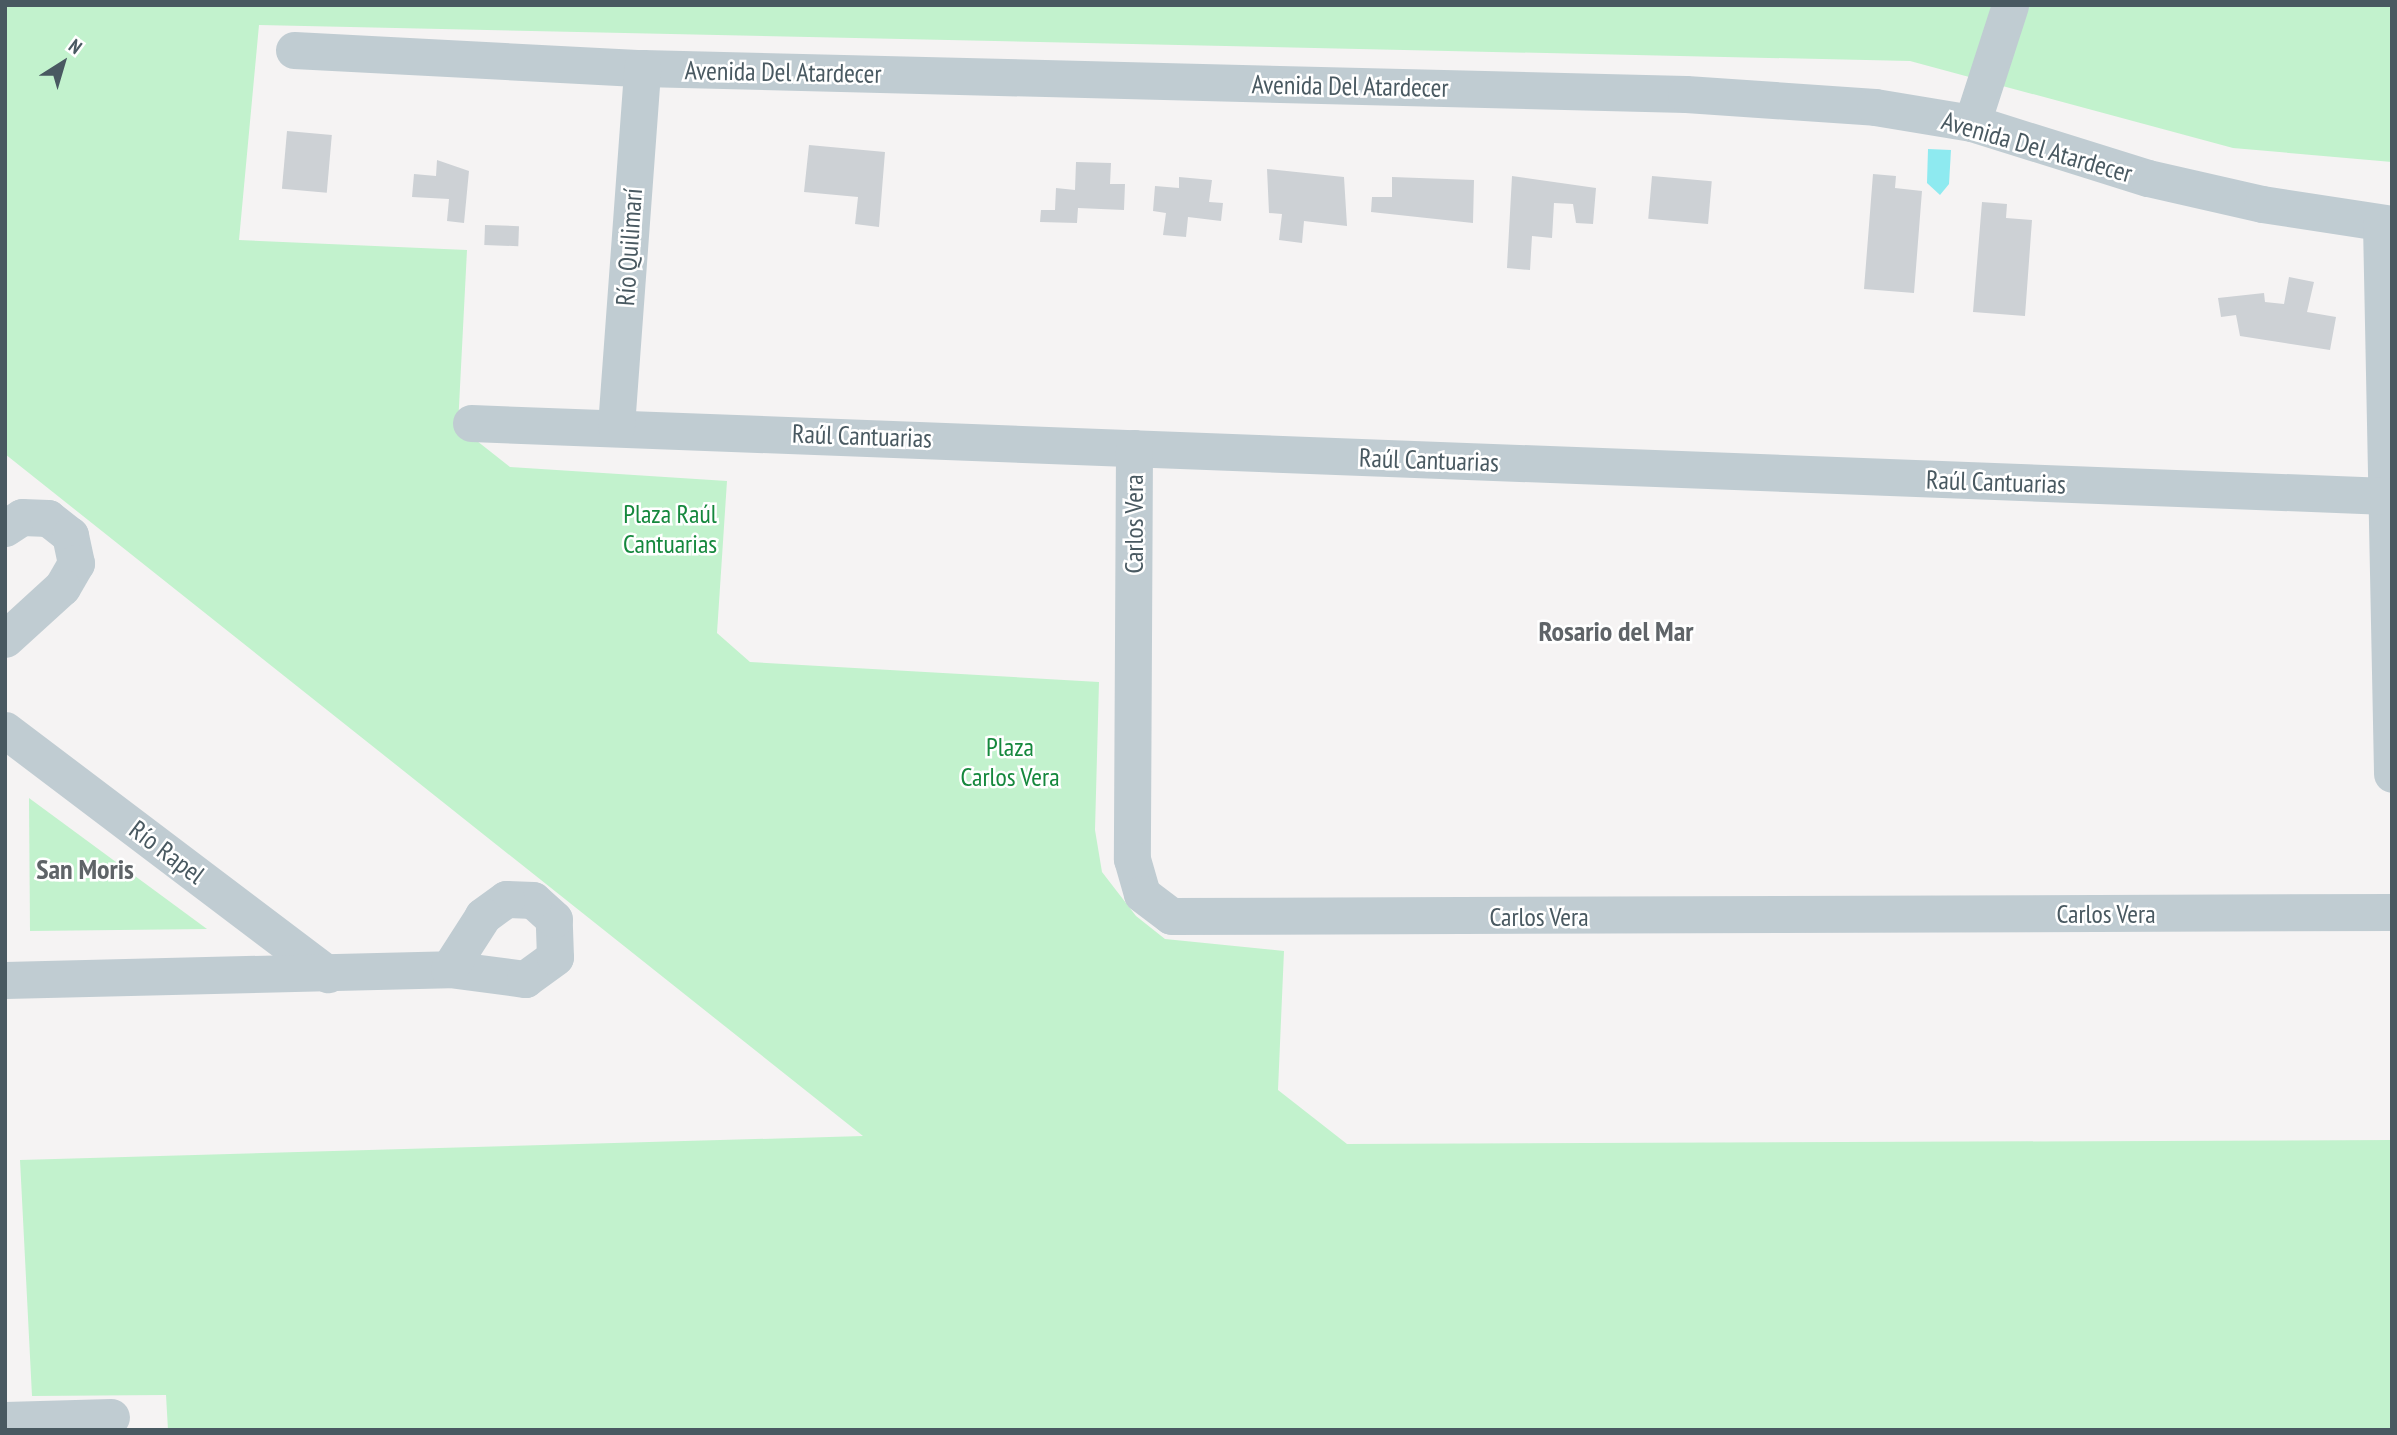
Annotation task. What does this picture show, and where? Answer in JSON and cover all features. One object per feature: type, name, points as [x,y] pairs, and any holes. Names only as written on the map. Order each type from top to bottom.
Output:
[{"type":"street","points":[[1972,123],[2010,5]]},
{"type":"street","name":"Avenida Del Atardecer","points":[[294,50],[642,68],[1686,94],[1875,107],[1972,123],[2148,178],[2386,224]]},
{"type":"street","name":"Río Quilimarí","points":[[616,426],[642,68]]},
{"type":"street","points":[[2386,224],[2386,496],[2392,774]]},
{"type":"street","name":"Raúl Cantuarias","points":[[471,423],[616,426],[2386,496]]},
{"type":"street","name":"Carlos Vera","points":[[1135,448],[1132,859],[1142,894],[1171,916],[2392,912]]},
{"type":"street","points":[[5,528],[22,517],[48,517],[70,535],[76,563],[62,587],[5,639]]},
{"type":"street","name":"Río Rapel","points":[[5,730],[328,974]]},
{"type":"street","points":[[5,979],[328,974],[449,969]]},
{"type":"street","points":[[5,1420],[111,1417]]},
{"type":"green space","points":[[5,5],[2392,5],[2392,162],[2233,148],[1910,61],[259,25],[239,240],[467,250],[458,426],[510,467],[727,481],[717,633],[750,662],[1099,682],[1095,830],[1102,872],[1136,916],[1165,939],[1284,951],[1278,1090],[1347,1144],[2392,1140],[2392,1430],[168,1430],[166,1395],[32,1396],[20,1160],[863,1136],[5,454]]},
{"type":"green space","points":[[29,798],[207,929],[30,931]]},
{"type":"water","points":[[1928,149],[1951,150],[1949,184],[1940,195],[1927,183]]},
{"type":"building","points":[[287,131],[332,135],[327,193],[282,189]]},
{"type":"building","points":[[809,145],[885,152],[879,227],[855,224],[858,197],[804,192]]},
{"type":"building","points":[[437,160],[469,171],[464,223],[447,221],[449,199],[412,197],[414,174],[436,176]]},
{"type":"building","points":[[1076,162],[1111,163],[1110,184],[1125,184],[1124,210],[1078,208],[1077,223],[1040,222],[1041,210],[1055,210],[1056,188],[1075,190]]},
{"type":"building","points":[[1267,169],[1344,177],[1347,226],[1304,221],[1302,243],[1279,240],[1282,214],[1269,213]]},
{"type":"building","points":[[1873,174],[1896,176],[1895,188],[1922,191],[1914,293],[1864,289]]},
{"type":"building","points":[[1512,176],[1596,188],[1593,224],[1576,223],[1573,204],[1554,203],[1552,238],[1532,236],[1530,270],[1507,268]]},
{"type":"building","points":[[1652,176],[1712,181],[1708,224],[1648,219]]},
{"type":"building","points":[[1179,177],[1212,180],[1209,202],[1223,203],[1221,221],[1188,217],[1186,237],[1163,235],[1166,213],[1153,211],[1155,186],[1179,188]]},
{"type":"building","points":[[1392,177],[1474,180],[1473,223],[1371,212],[1372,197],[1392,197]]},
{"type":"building","points":[[1982,202],[2007,204],[2006,218],[2032,220],[2025,316],[1973,312]]},
{"type":"building","points":[[485,225],[519,226],[518,246],[484,245]]},
{"type":"building","points":[[2289,277],[2314,282],[2307,312],[2336,317],[2330,350],[2240,336],[2236,315],[2221,317],[2218,298],[2264,293],[2265,302],[2284,304]]},
{"type":"district","name":"Rosario del Mar","points":[[1616,631]]},
{"type":"district","name":"San Moris","points":[[85,869]]},
{"type":"park label","name":"Plaza Raúl Cantuarias","points":[[670,529]]},
{"type":"park label","name":"Plaza Carlos Vera","points":[[1010,762]]}]
